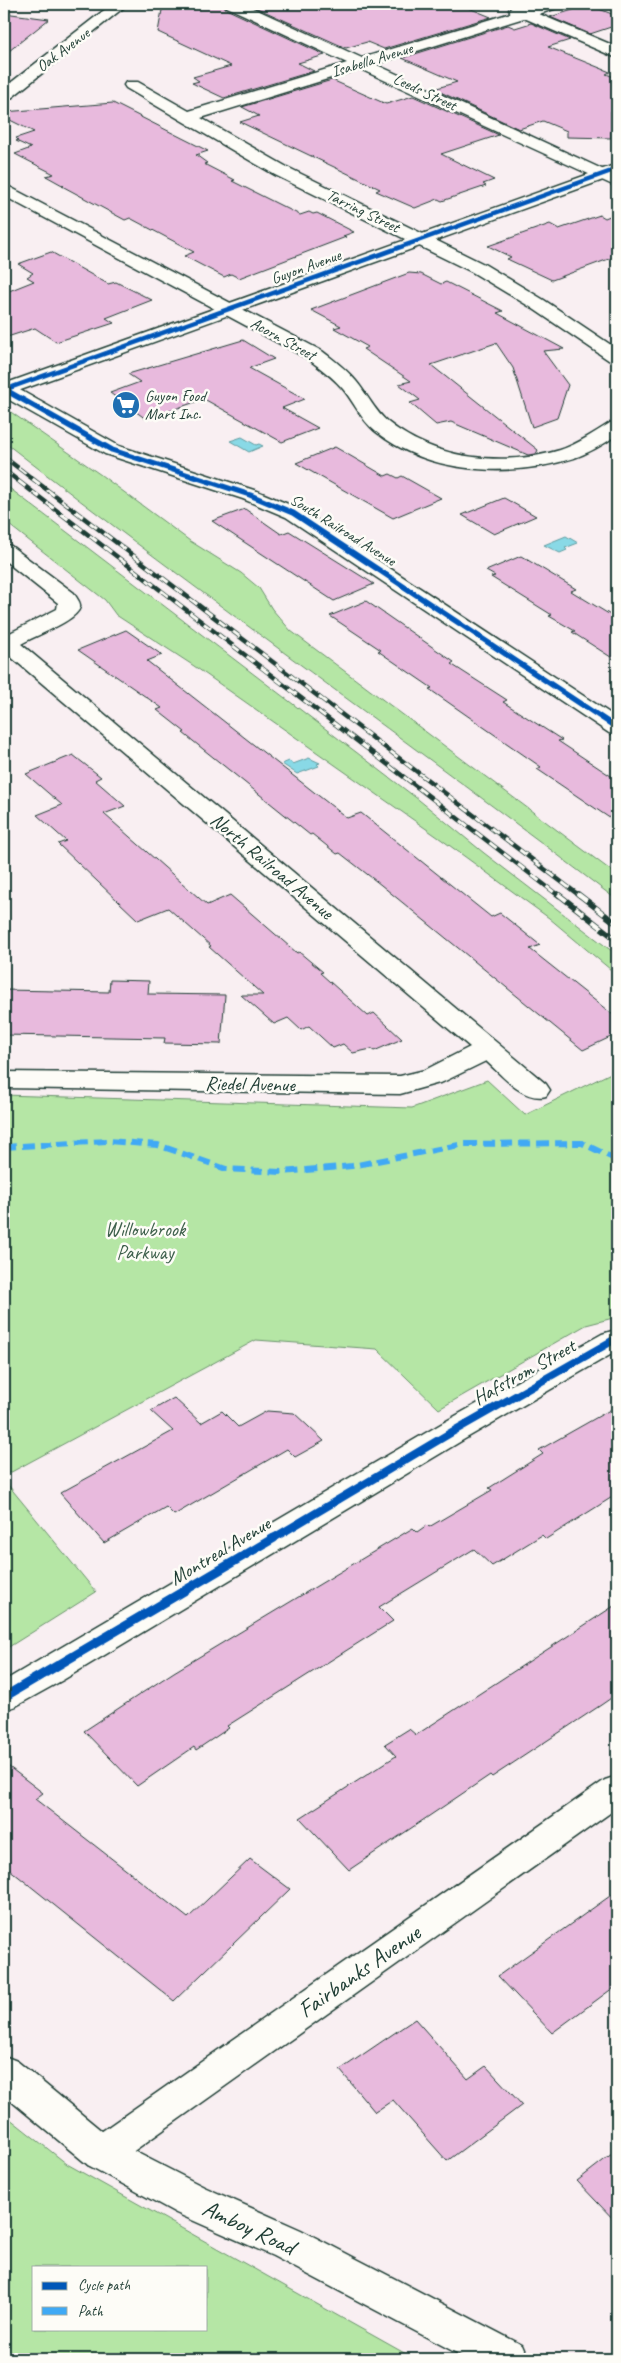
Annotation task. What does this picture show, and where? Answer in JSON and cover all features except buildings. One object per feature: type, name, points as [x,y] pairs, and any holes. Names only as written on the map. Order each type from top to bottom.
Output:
[{"type":"street","name":"Oak Avenue","points":[[4,96],[121,4]]},
{"type":"street","name":"Leeds Street","points":[[232,4],[612,176]]},
{"type":"street","points":[[502,4],[617,53]]},
{"type":"street","name":"Isabella Avenue","points":[[188,117],[555,4]]},
{"type":"street","name":"Tarring Street","points":[[132,85],[281,171],[478,268],[530,299],[617,357]]},
{"type":"street","name":"Guyon Avenue","points":[[4,389],[230,310],[421,240],[612,176]]},
{"type":"street","name":"Acorn Street","points":[[4,189],[315,355],[338,373],[354,390],[368,413],[383,427],[425,450],[467,463],[517,464],[541,460],[586,447],[617,427]]},
{"type":"street","name":"South Railroad Avenue","points":[[4,389],[112,450],[250,495],[293,513],[330,535],[614,722]]},
{"type":"street","points":[[4,550],[70,603],[69,609],[56,619],[29,630],[5,644]]},
{"type":"street","name":"North Railroad Avenue","points":[[5,644],[537,1090]]},
{"type":"street","name":"Riedel Avenue","points":[[4,1080],[400,1085],[434,1076],[488,1049]]},
{"type":"street","name":"Hafstrom Street","points":[[452,1432],[615,1341]]},
{"type":"street","name":"Montreal Avenue","points":[[4,1698],[452,1432]]},
{"type":"street","name":"Fairbanks Avenue","points":[[101,2153],[617,1790]]},
{"type":"street","name":"Amboy Road","points":[[4,2073],[101,2153],[190,2200],[287,2243],[508,2359]]},
{"type":"green space","points":[[5,408],[101,475],[190,541],[241,573],[259,588],[272,609],[291,631],[617,875],[617,900],[156,558],[4,442]]},
{"type":"green space","points":[[4,484],[419,800],[484,853],[617,955],[617,975],[549,918],[442,840],[194,666],[116,615],[105,600],[4,521]]},
{"type":"green space","name":"Willowbrook Parkway","points":[[617,1070],[617,1317],[586,1325],[439,1409],[377,1349],[256,1340],[4,1476],[4,1095],[412,1108],[487,1080],[525,1115]]},
{"type":"green space","points":[[4,1480],[96,1592],[4,1650]]},
{"type":"green space","points":[[4,2114],[67,2164],[415,2359],[4,2359]]},
{"type":"water","points":[[242,437],[256,445],[263,446],[249,452],[230,441]]},
{"type":"water","points":[[566,536],[578,543],[565,548],[567,550],[560,553],[544,545]]},
{"type":"water","points":[[309,758],[320,763],[317,764],[319,766],[297,774],[282,764],[289,761],[293,764]]},
{"type":"railway","points":[[4,457],[580,896]]},
{"type":"railway","points":[[4,470],[559,896]]},
{"type":"railway","points":[[558,894],[617,940]]},
{"type":"railway","points":[[578,894],[617,924]]},
{"type":"marked path","points":[[4,1147],[108,1141],[158,1145],[226,1169],[281,1172],[352,1166],[464,1144],[582,1143],[617,1160]]},
{"type":"cycle path","points":[[4,390],[617,169]]},
{"type":"cycle path","points":[[4,389],[112,450],[250,495],[293,513],[617,728]]},
{"type":"cycle path","points":[[4,1697],[51,1671],[452,1432],[612,1341],[617,1341]]},
{"type":"place","name":"Guyon Food Mart Inc.","points":[[126,405]]}]
